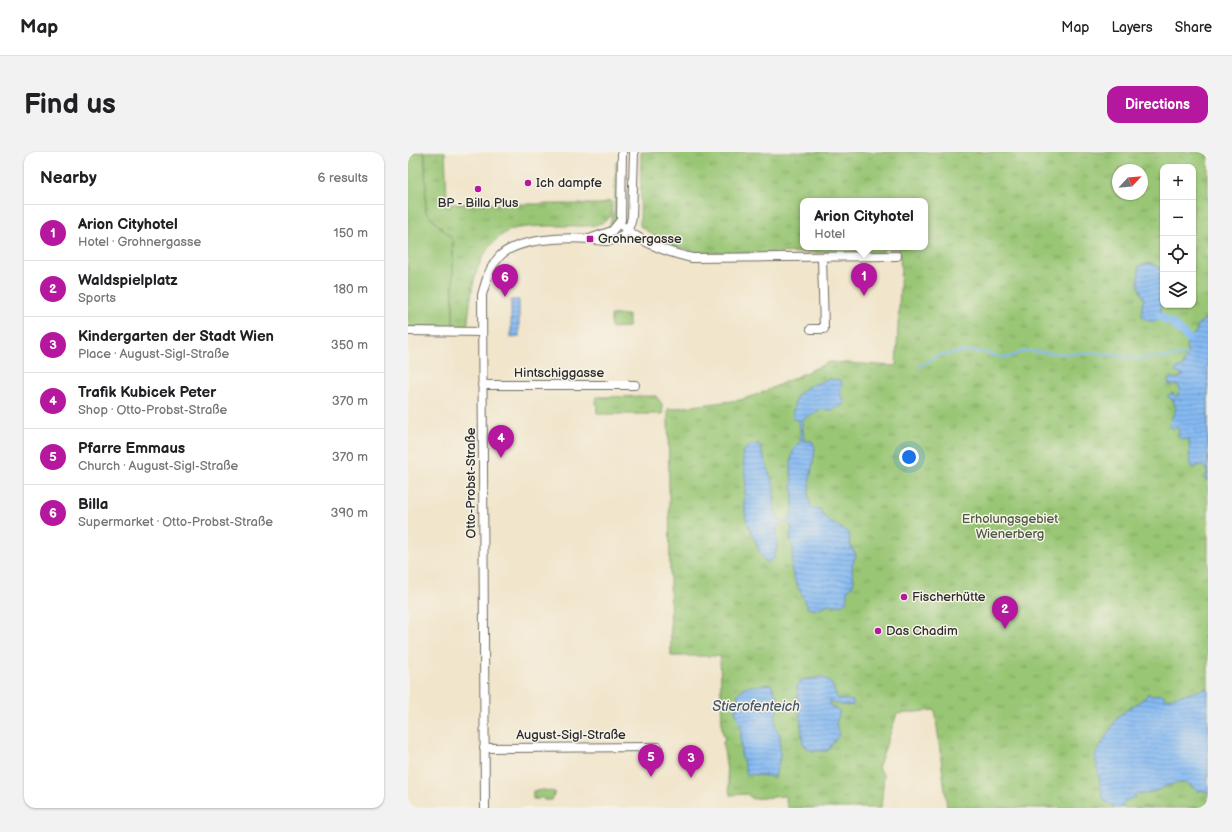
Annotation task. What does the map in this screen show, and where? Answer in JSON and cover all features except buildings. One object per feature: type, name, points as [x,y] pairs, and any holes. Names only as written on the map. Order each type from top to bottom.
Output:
[{"type":"street","points":[[622,152],[622,216],[620,224],[627,230],[660,249],[692,258],[897,256]]},
{"type":"street","points":[[627,230],[632,217],[634,152]]},
{"type":"street","name":"Otto-Probst-Straße","points":[[590,239],[606,234],[620,224]]},
{"type":"street","name":"Otto-Probst-Straße","points":[[485,808],[482,295],[489,270],[500,256],[520,244],[533,241],[590,239],[609,241],[617,239],[627,230]]},
{"type":"street","points":[[811,329],[824,329],[822,257]]},
{"type":"street","points":[[408,331],[482,332]]},
{"type":"street","name":"Hintschiggasse","points":[[482,385],[635,385]]},
{"type":"street","name":"August-Sigl-Straße","points":[[484,748],[658,747]]},
{"type":"green space","points":[[408,152],[425,153],[426,212],[453,240],[453,327],[408,327]]},
{"type":"green space","points":[[422,152],[445,152],[447,201],[451,204],[601,204],[609,201],[612,202],[611,216],[607,220],[594,225],[530,227],[508,231],[496,240],[487,250],[481,261],[476,274],[470,301],[467,328],[453,327],[453,240],[426,212],[425,153]]},
{"type":"green space","name":"Erholungsgebiet Wienerberg","points":[[641,152],[1208,152],[1208,808],[947,808],[935,710],[897,714],[878,768],[884,775],[881,808],[788,808],[785,796],[752,799],[747,794],[730,795],[723,742],[725,740],[722,730],[720,656],[671,656],[668,409],[740,400],[759,394],[829,362],[896,366],[901,268],[899,250],[928,250],[928,198],[800,198],[800,250],[884,250],[883,252],[700,253],[667,245],[640,226]]},
{"type":"green space","points":[[616,162],[619,162],[618,213],[612,226],[610,224],[614,211]]},
{"type":"green space","points":[[611,315],[629,315],[629,327],[611,328]]},
{"type":"green space","points":[[656,396],[662,404],[663,414],[598,414],[597,412],[596,397]]},
{"type":"green space","points":[[544,790],[555,792],[552,800],[544,800],[541,797],[539,799],[533,799],[533,791]]},
{"type":"water","points":[[1150,263],[1160,268],[1160,316],[1156,322],[1149,321],[1142,317],[1142,304],[1144,300],[1138,284],[1139,266]]},
{"type":"water","points":[[511,300],[519,300],[519,337],[511,338]]},
{"type":"water","points":[[1208,317],[1208,482],[1204,479],[1207,474],[1206,468],[1201,465],[1193,468],[1190,461],[1189,439],[1181,439],[1178,436],[1179,429],[1177,427],[1173,429],[1169,424],[1176,409],[1173,400],[1167,396],[1172,393],[1177,397],[1180,389],[1178,385],[1169,385],[1168,380],[1171,377],[1177,379],[1184,375],[1175,372],[1176,369],[1182,367],[1188,355],[1186,347],[1189,339],[1197,331],[1197,325]]},
{"type":"water","points":[[828,379],[841,380],[842,385],[840,393],[845,404],[832,410],[822,409],[802,420],[804,441],[812,441],[815,447],[809,486],[810,502],[812,508],[820,509],[828,521],[849,533],[850,545],[856,555],[852,565],[854,582],[847,591],[847,601],[845,603],[840,605],[829,604],[817,609],[809,609],[791,569],[793,549],[790,536],[792,528],[789,523],[782,522],[777,526],[776,551],[771,560],[767,563],[761,555],[746,520],[744,500],[746,483],[742,452],[751,445],[759,444],[774,486],[774,507],[779,520],[790,519],[793,500],[791,465],[792,455],[795,447],[801,441],[799,420],[793,419],[795,400],[801,391]]},
{"type":"water","name":"Stierofenteich","points":[[823,677],[831,683],[838,699],[853,701],[853,705],[846,706],[829,701],[831,707],[840,712],[836,723],[839,735],[827,751],[812,751],[803,744],[797,687],[801,680]]},
{"type":"water","name":"Stierofenteich","points":[[771,684],[778,701],[775,723],[780,734],[780,756],[775,777],[747,774],[741,754],[741,727],[735,711],[738,694],[744,687]]},
{"type":"water","points":[[1208,688],[1208,793],[1201,790],[1198,792],[1188,784],[1179,783],[1148,793],[1136,794],[1133,798],[1126,800],[1121,808],[1116,808],[1103,800],[1095,755],[1118,716],[1146,697],[1148,693],[1151,696],[1162,694],[1166,699]]},
{"type":"waterway","points":[[1160,316],[1167,321]]},
{"type":"waterway","points":[[1173,324],[1189,339]]},
{"type":"waterway","points":[[919,367],[936,356],[966,351],[987,353],[1001,357],[1010,357],[1024,351],[1069,354],[1097,353],[1138,359],[1152,358]]},
{"type":"waterway","points":[[1156,358],[1188,355]]},
{"type":"place","name":"Ich dampfe","points":[[528,183]]},
{"type":"place","name":"BP - Billa Plus","points":[[478,189]]},
{"type":"place","name":"Grohnergasse","points":[[590,239]]},
{"type":"place","name":"Arion Cityhotel","points":[[864,296]]},
{"type":"place","name":"Billa","points":[[505,297]]},
{"type":"place","name":"Trafik Kubicek Peter","points":[[501,458]]},
{"type":"place","name":"Fischerhütte","points":[[904,597]]},
{"type":"place","name":"Waldspielplatz","points":[[1005,629]]},
{"type":"place","name":"Das Chadim","points":[[878,631]]},
{"type":"place","name":"Pfarre Emmaus","points":[[651,777]]},
{"type":"place","name":"Kindergarten der Stadt Wien","points":[[691,778]]}]
